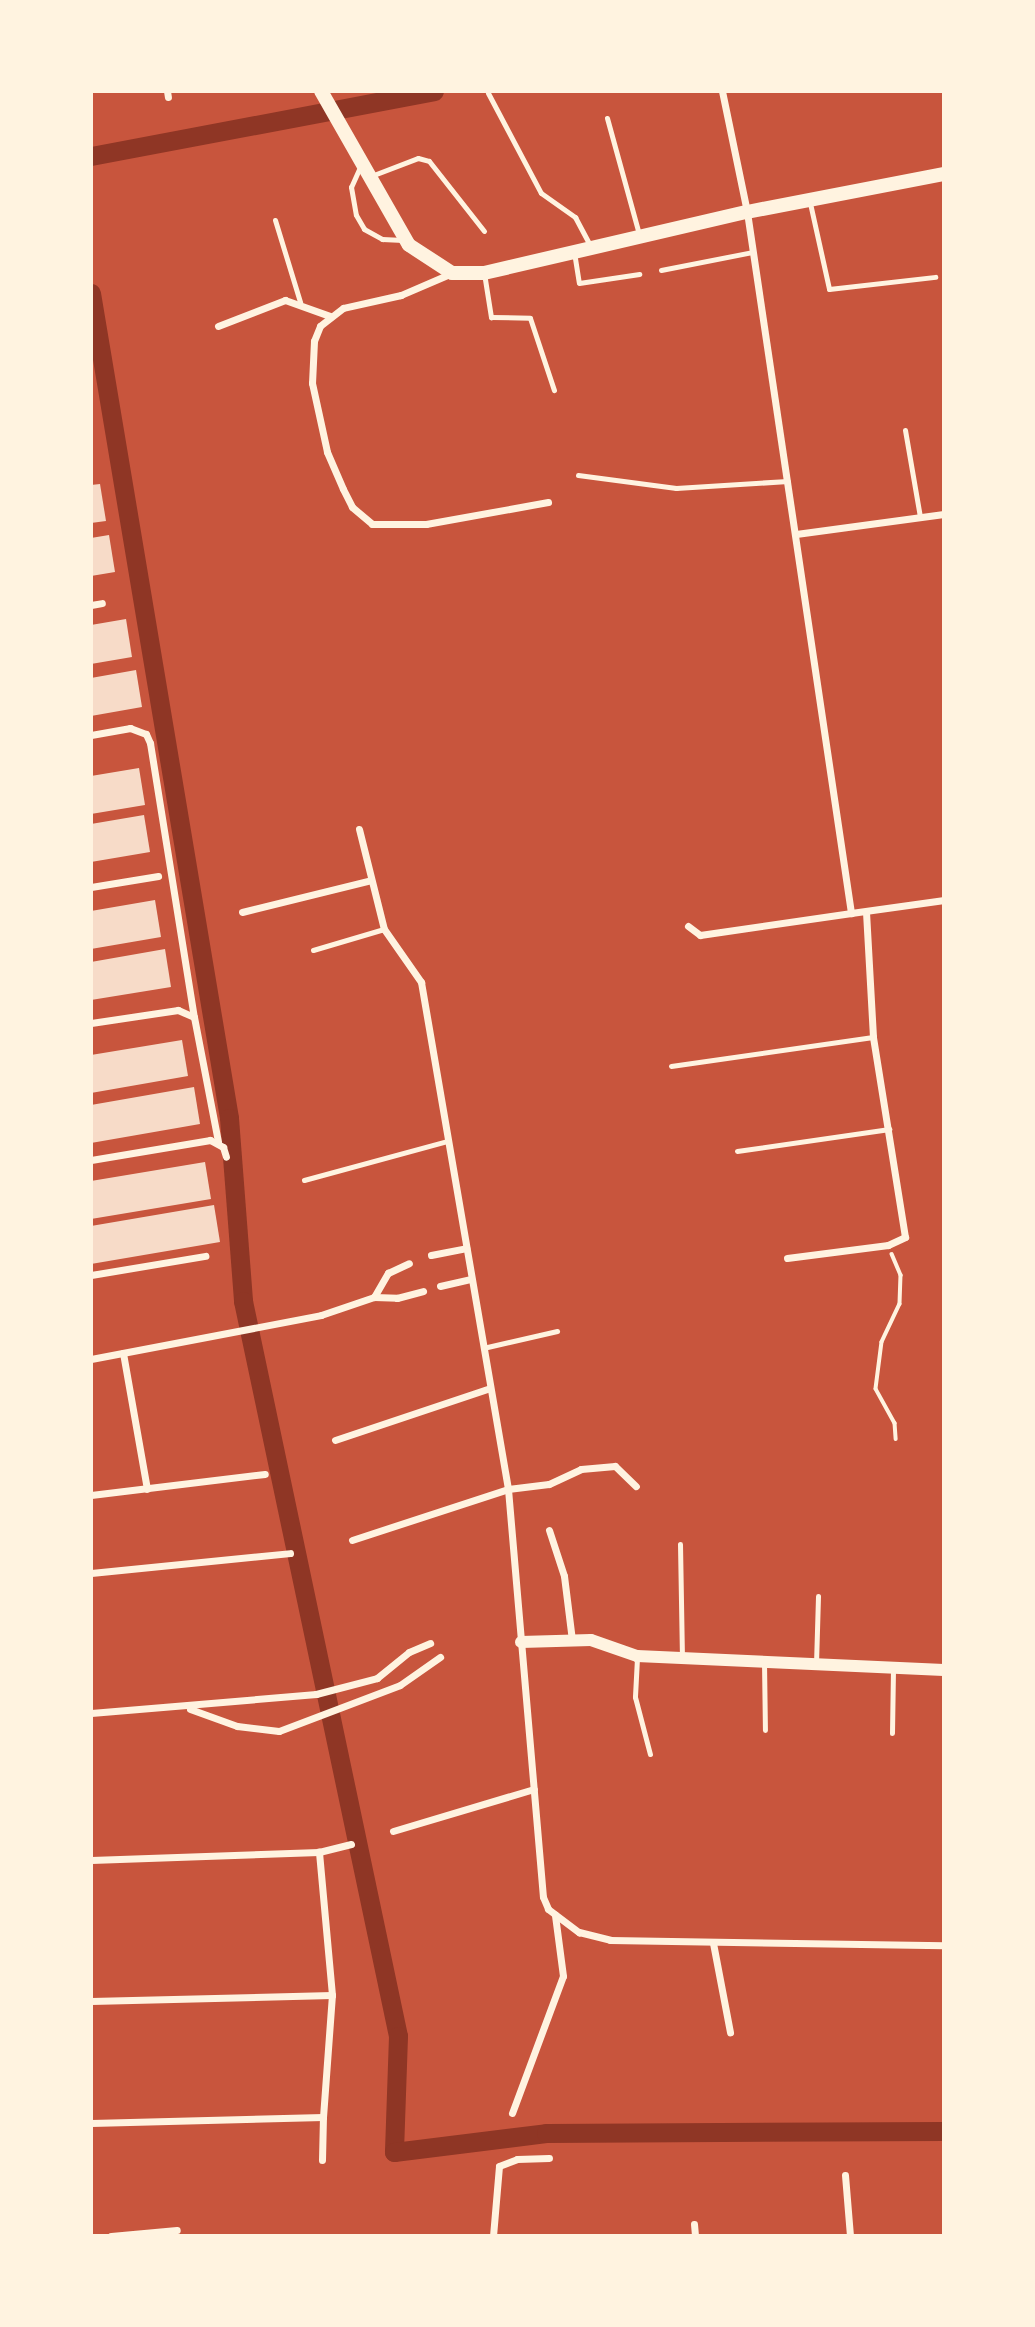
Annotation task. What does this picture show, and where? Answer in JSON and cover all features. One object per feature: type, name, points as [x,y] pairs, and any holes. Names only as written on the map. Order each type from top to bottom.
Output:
[{"type":"main road","points":[[323,97],[406,241],[452,273],[484,272],[747,212],[944,174]]},
{"type":"street","points":[[722,91],[747,212],[851,913]]},
{"type":"street","points":[[452,273],[401,295],[343,308],[330,316],[314,341],[312,383],[327,452],[352,507],[372,524],[395,526],[548,502]]},
{"type":"street","points":[[218,326],[285,300],[300,302],[330,316]]},
{"type":"street","points":[[796,534],[944,514]]},
{"type":"street","points":[[91,605],[102,603]]},
{"type":"street","points":[[91,735],[130,727],[146,734],[150,743],[194,1017],[218,1142],[226,1157]]},
{"type":"street","points":[[359,829],[384,929],[421,982],[491,1388],[508,1489],[543,1897],[555,1914],[579,1931],[610,1940],[944,1945]]},
{"type":"street","points":[[91,887],[158,876]]},
{"type":"street","points":[[242,912],[371,880]]},
{"type":"street","points":[[688,926],[700,935],[944,900]]},
{"type":"street","points":[[787,1258],[899,1244],[906,1231],[873,1037],[866,912]]},
{"type":"street","points":[[91,1023],[178,1010],[194,1017]]},
{"type":"street","points":[[91,1160],[218,1142]]},
{"type":"street","points":[[431,1255],[466,1248]]},
{"type":"street","points":[[91,1275],[205,1256]]},
{"type":"street","points":[[374,1297],[388,1273],[410,1263]]},
{"type":"street","points":[[440,1286],[471,1279]]},
{"type":"street","points":[[91,1359],[281,1320],[321,1315],[374,1297],[397,1298],[423,1291]]},
{"type":"street","points":[[123,1353],[147,1489]]},
{"type":"street","points":[[335,1440],[491,1388]]},
{"type":"street","points":[[352,1540],[508,1489],[549,1484],[581,1469],[615,1465],[636,1486]]},
{"type":"street","points":[[91,1495],[265,1474]]},
{"type":"street","points":[[549,1530],[564,1576],[572,1640]]},
{"type":"street","points":[[91,1573],[290,1553]]},
{"type":"street","points":[[521,1642],[592,1640],[638,1656],[944,1670]]},
{"type":"street","points":[[91,1713],[187,1708],[316,1694],[391,1671],[409,1652],[430,1643]]},
{"type":"street","points":[[187,1708],[260,1731],[304,1725],[323,1713],[400,1685],[440,1657]]},
{"type":"street","points":[[393,1830],[534,1789]]},
{"type":"street","points":[[91,1860],[319,1852],[351,1844]]},
{"type":"street","points":[[319,1852],[332,1995],[321,2160]]},
{"type":"street","points":[[512,2113],[563,1976],[555,1914]]},
{"type":"street","points":[[713,1942],[730,2032]]},
{"type":"street","points":[[91,2001],[332,1995]]},
{"type":"street","points":[[91,2123],[323,2117]]},
{"type":"street","points":[[493,2236],[499,2166],[517,2159],[549,2158]]},
{"type":"street","points":[[845,2175],[850,2236]]},
{"type":"street","points":[[694,2224],[695,2236]]},
{"type":"street","points":[[111,2236],[177,2230]]},
{"type":"lane","points":[[488,93],[541,193],[575,217],[592,248]]},
{"type":"lane","points":[[607,118],[640,237]]},
{"type":"lane","points":[[406,241],[382,239],[365,229],[356,215],[351,187],[365,170],[418,158],[429,161],[484,231]]},
{"type":"lane","points":[[810,200],[824,281],[829,289],[935,277]]},
{"type":"lane","points":[[275,220],[300,302]]},
{"type":"lane","points":[[574,252],[579,283],[639,274]]},
{"type":"lane","points":[[661,270],[753,253]]},
{"type":"lane","points":[[484,272],[491,317],[530,318],[554,390]]},
{"type":"lane","points":[[905,430],[920,517]]},
{"type":"lane","points":[[578,475],[676,488],[788,481]]},
{"type":"lane","points":[[313,950],[384,929]]},
{"type":"lane","points":[[671,1066],[873,1037]]},
{"type":"lane","points":[[737,1151],[889,1129]]},
{"type":"lane","points":[[304,1180],[448,1141]]},
{"type":"lane","points":[[483,1348],[557,1332]]},
{"type":"lane","points":[[680,1544],[682,1658]]},
{"type":"lane","points":[[816,1664],[818,1596]]},
{"type":"lane","points":[[638,1656],[635,1697],[650,1754]]},
{"type":"lane","points":[[765,1662],[765,1730]]},
{"type":"lane","points":[[892,1734],[893,1668]]},
{"type":"path","points":[[888,1245],[901,1275],[900,1304],[882,1342],[876,1389],[895,1423],[895,1439]]},
{"type":"building","points":[[100,484],[106,521],[91,523],[91,485]]},
{"type":"building","points":[[109,535],[115,572],[91,576],[91,538]]},
{"type":"building","points":[[126,619],[132,657],[91,664],[91,625]]},
{"type":"building","points":[[136,670],[142,707],[91,716],[91,678]]},
{"type":"building","points":[[139,768],[145,805],[91,814],[91,776]]},
{"type":"building","points":[[144,815],[150,852],[91,862],[91,824]]},
{"type":"building","points":[[155,900],[161,937],[91,949],[91,911]]},
{"type":"building","points":[[165,949],[171,987],[91,1000],[91,962]]},
{"type":"building","points":[[182,1040],[188,1076],[91,1093],[91,1055]]},
{"type":"building","points":[[194,1087],[200,1124],[91,1143],[91,1105]]},
{"type":"building","points":[[205,1162],[211,1199],[91,1219],[91,1181]]},
{"type":"building","points":[[214,1205],[220,1242],[91,1264],[91,1226]]},
{"type":"waterway","points":[[91,156],[434,91]]},
{"type":"waterway","points":[[91,293],[229,1118],[243,1301],[398,2036],[394,2152],[546,2133],[944,2131]]}]
